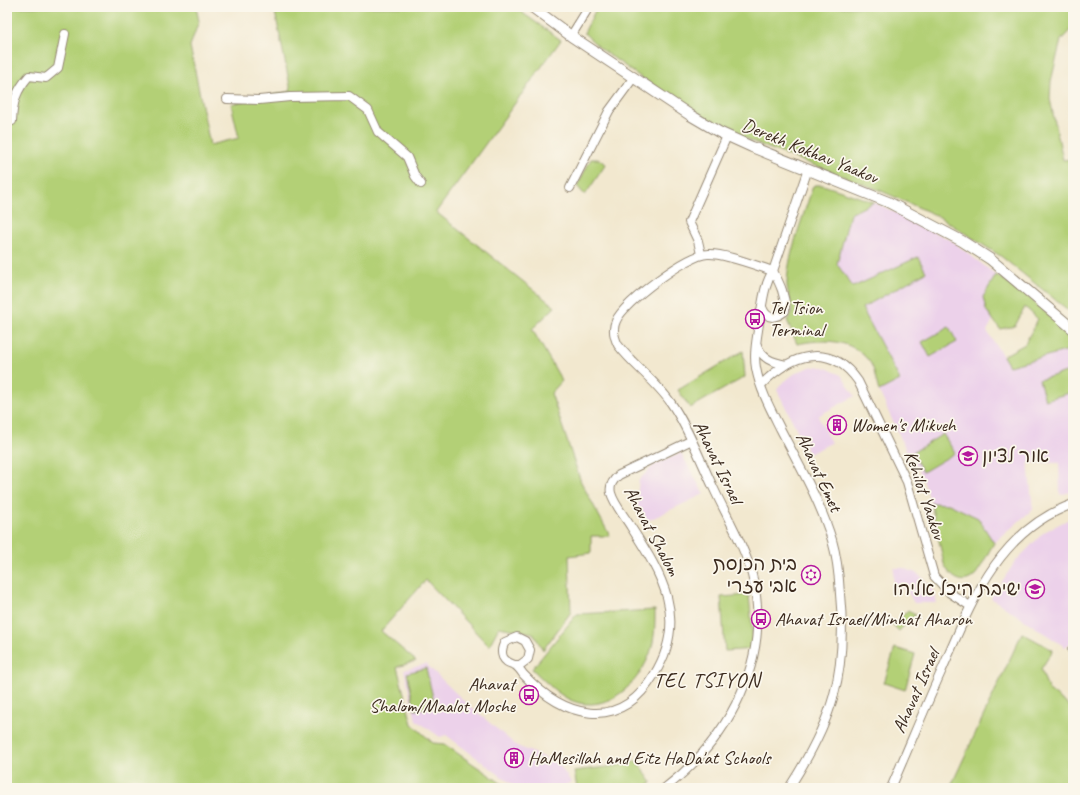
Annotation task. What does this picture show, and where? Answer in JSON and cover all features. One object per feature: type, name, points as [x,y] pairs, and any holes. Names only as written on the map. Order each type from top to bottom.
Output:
[{"type":"street","name":"Derekh Kokhav Yaakov","points":[[532,7],[571,36],[690,115],[727,136],[888,202],[962,241],[990,259],[1073,328]]},
{"type":"street","points":[[571,36],[589,7]]},
{"type":"street","points":[[12,121],[13,105],[19,88],[29,76],[46,78],[58,68],[65,34]]},
{"type":"street","points":[[570,188],[609,111],[634,77]]},
{"type":"street","points":[[227,100],[349,96],[368,110],[378,132],[408,157],[415,176],[421,184]]},
{"type":"street","points":[[727,136],[688,222],[698,241],[701,254],[710,253],[773,271],[782,288],[786,301],[785,311],[778,317],[770,318],[765,315],[762,307]]},
{"type":"street","name":"Ahavat Emet","points":[[789,788],[813,749],[824,727],[832,706],[841,661],[842,608],[832,540],[811,488],[766,400],[756,367],[757,344],[766,286],[773,271],[808,169]]},
{"type":"street","name":"Ahavat Israel","points":[[665,788],[700,758],[734,710],[749,673],[757,642],[757,604],[750,567],[738,538],[678,415],[666,396],[618,345],[615,339],[614,327],[618,316],[645,291],[683,262],[701,254]]},
{"type":"street","points":[[757,344],[760,352],[765,358],[786,365]]},
{"type":"street","name":"Kehilot Yaakov","points":[[761,385],[772,373],[786,365],[811,356],[823,356],[836,360],[852,372],[907,482],[934,576],[950,592],[970,606]]},
{"type":"street","name":"Ahavat Shalom","points":[[528,679],[561,705],[583,713],[596,713],[620,708],[644,690],[654,675],[666,650],[670,634],[668,598],[656,566],[615,501],[610,488],[611,483],[619,475],[690,441]]},
{"type":"street","name":"Ahavat Israel","points":[[890,788],[970,606],[994,564],[1019,537],[1048,514],[1073,504]]},
{"type":"street","points":[[515,665],[524,662],[529,654],[528,645],[521,638],[512,638],[505,642],[502,655],[507,662],[515,665],[528,679]]},
{"type":"street","points":[[524,662],[528,679]]},
{"type":"shaded area","points":[[874,202],[952,241],[996,275],[983,297],[986,310],[993,320],[987,331],[1009,366],[1073,349],[1073,491],[1060,495],[1059,463],[1028,463],[1033,509],[994,543],[978,518],[949,504],[931,503],[922,476],[906,450],[879,391],[899,380],[862,308],[926,272],[917,257],[853,288],[837,264],[850,214]]},
{"type":"shaded area","points":[[809,367],[824,367],[841,375],[855,396],[818,416],[831,443],[809,454],[777,390],[781,384],[794,374]]},
{"type":"shaded area","points":[[681,453],[704,494],[645,522],[636,505],[639,480],[654,465]]},
{"type":"shaded area","name":"ישיבת היכל אליהו","points":[[1073,517],[1073,641],[1065,647],[991,598],[1015,562],[1044,532]]},
{"type":"shaded area","points":[[894,568],[904,568],[918,574],[925,580],[934,592],[937,603],[914,603],[909,594],[902,588],[893,585]]},
{"type":"shaded area","points":[[426,664],[465,702],[517,746],[558,763],[571,782],[561,788],[517,788],[446,735],[440,737],[416,720],[404,670]]},
{"type":"green space","points":[[7,7],[196,7],[199,21],[190,46],[210,145],[239,138],[231,104],[291,91],[275,12],[264,7],[514,7],[561,40],[436,212],[555,307],[532,329],[562,381],[551,393],[581,482],[610,536],[591,536],[591,553],[569,556],[571,612],[543,650],[533,633],[499,627],[489,646],[426,580],[381,631],[416,661],[397,667],[412,724],[433,743],[444,744],[508,788],[7,788]]},
{"type":"green space","points":[[597,7],[1073,7],[1073,27],[1061,40],[1051,81],[1050,99],[1063,160],[1073,159],[1073,314],[1002,257],[938,216],[879,190],[758,144],[723,128],[646,81],[601,49],[584,33]]},
{"type":"green space","points":[[591,159],[598,159],[606,164],[585,195],[577,186]]},
{"type":"green space","points":[[823,185],[874,202],[850,214],[837,264],[853,287],[918,257],[926,272],[862,308],[900,380],[879,391],[873,368],[862,353],[845,344],[836,342],[816,341],[797,344],[787,320],[792,312],[787,287],[790,259],[813,186]]},
{"type":"green space","points":[[996,275],[1022,291],[1073,337],[1073,349],[1009,366],[1003,356],[1025,344],[1038,319],[1025,307],[1015,326],[1000,329],[986,310],[983,297]]},
{"type":"green space","points":[[949,327],[957,342],[930,357],[922,342]]},
{"type":"green space","points":[[743,351],[745,377],[690,408],[678,390]]},
{"type":"green space","points":[[1073,370],[1073,392],[1045,400],[1039,380]]},
{"type":"green space","points":[[943,434],[955,453],[923,472],[912,453]]},
{"type":"green space","points":[[931,503],[949,504],[978,518],[994,543],[979,570],[971,578],[962,580],[953,577],[944,564]]},
{"type":"green space","points":[[749,595],[754,649],[725,651],[721,597]]},
{"type":"green space","points":[[655,610],[655,627],[650,653],[639,674],[632,683],[613,698],[603,702],[591,704],[572,701],[560,694],[532,669],[577,614]]},
{"type":"green space","points":[[908,610],[915,615],[899,631],[893,625]]},
{"type":"green space","points":[[1022,633],[1053,650],[1041,669],[1048,689],[1073,709],[1073,788],[950,788]]},
{"type":"green space","points":[[895,648],[915,654],[905,690],[884,683]]},
{"type":"green space","points":[[426,668],[435,706],[415,710],[407,673]]},
{"type":"green space","points":[[637,761],[652,783],[642,788],[577,788],[574,771],[615,766]]},
{"type":"place","name":"Tel Tsion Terminal","points":[[755,319]]},
{"type":"place","name":"Women's Mikveh","points":[[837,425]]},
{"type":"place","name":"אור לציון","points":[[968,456]]},
{"type":"place","name":"בית הכנסת אבי עזרי","points":[[811,575]]},
{"type":"place","name":"ישיבת היכל אליהו","points":[[1035,589]]},
{"type":"place","name":"Ahavat Israel/Minhat Aharon","points":[[761,619]]},
{"type":"place","name":"Ahavat Shalom/Maalot Moshe","points":[[529,695]]},
{"type":"place","name":"HaMesillah and Eitz HaDa'at Schools","points":[[514,758]]},
{"type":"district","name":"TEL TSIYON","points":[[707,680]]}]
